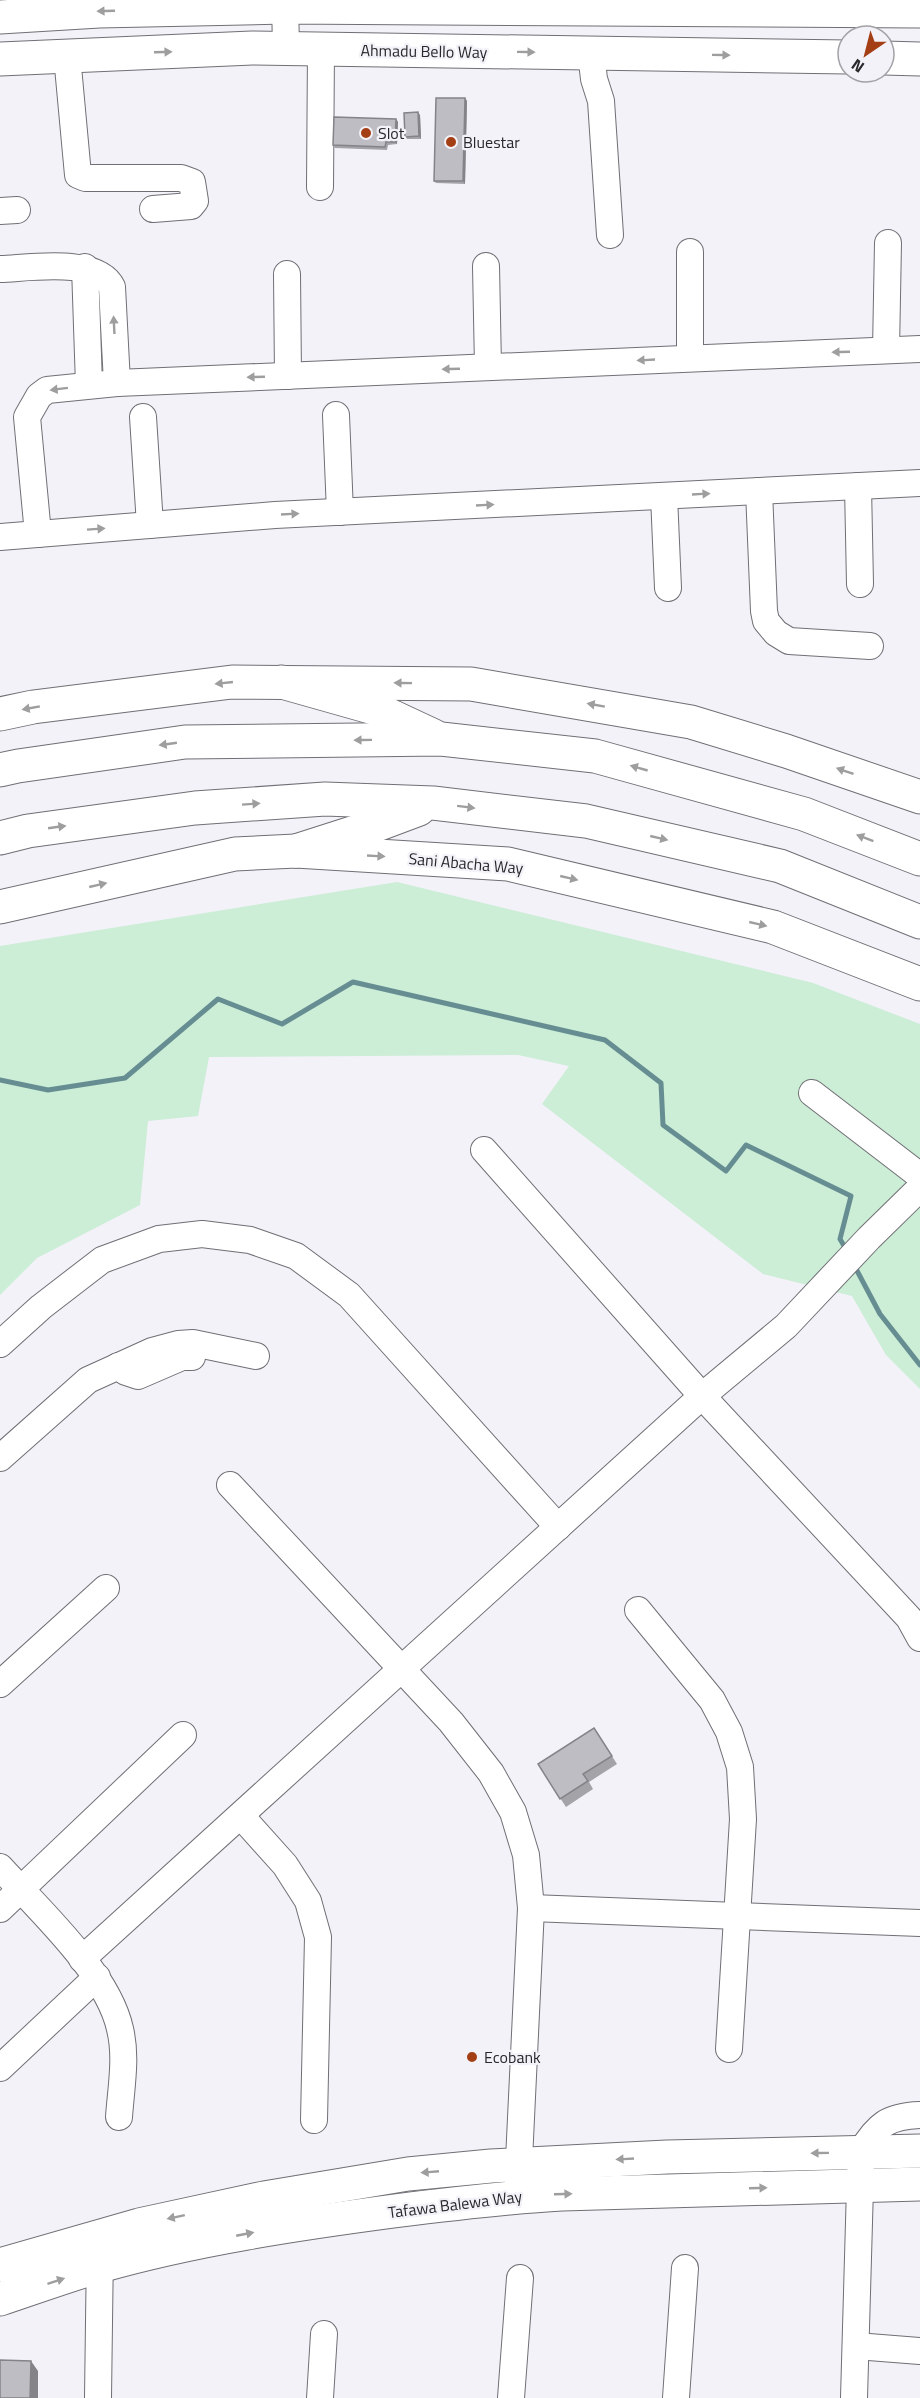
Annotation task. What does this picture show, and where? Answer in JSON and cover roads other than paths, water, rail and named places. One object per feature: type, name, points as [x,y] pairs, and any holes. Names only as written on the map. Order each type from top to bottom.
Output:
[{"type":"main road","points":[[0,17],[249,4],[920,11]]},
{"type":"main road","name":"Ahmadu Bello Way","points":[[0,59],[252,48],[836,57]]},
{"type":"main road","points":[[896,58],[920,59]]},
{"type":"main road","points":[[282,682],[374,708],[441,739]]},
{"type":"main road","points":[[0,714],[33,707],[220,683],[471,684],[691,722],[786,751],[920,797]]},
{"type":"main road","points":[[0,770],[185,742],[441,739],[595,756],[804,814],[920,859]]},
{"type":"main road","points":[[0,838],[28,831],[195,808],[325,799],[433,803],[586,821],[780,866],[920,922]]},
{"type":"main road","points":[[296,851],[371,827],[433,803]]},
{"type":"main road","name":"Sani Abacha Way","points":[[0,907],[235,854],[296,851],[508,864],[772,927],[920,984]]},
{"type":"main road","name":"Tafawa Balewa Way","points":[[0,2265],[100,2251],[183,2246],[518,2181],[667,2157],[920,2151]]},
{"type":"main road","name":"Tafawa Balewa Way","points":[[518,2181],[920,2184]]},
{"type":"main road","name":"Tafawa Balewa Way","points":[[0,2299],[100,2251]]},
{"type":"street","points":[[249,4],[252,48]]},
{"type":"street","points":[[285,4],[286,49]]},
{"type":"street","points":[[320,187],[321,49]]},
{"type":"street","points":[[591,53],[594,79],[601,101],[610,235]]},
{"type":"street","points":[[68,56],[78,175],[85,178],[181,178],[192,182],[195,201],[191,206],[153,209]]},
{"type":"street","points":[[885,350],[888,243]]},
{"type":"street","points":[[690,252],[690,358]]},
{"type":"street","points":[[486,266],[488,367]]},
{"type":"street","points":[[0,269],[85,267],[102,275],[112,287],[117,383]]},
{"type":"street","points":[[85,267],[89,385]]},
{"type":"street","points":[[287,274],[288,376]]},
{"type":"street","points":[[38,534],[27,417],[39,396],[47,390],[117,383],[920,349]]},
{"type":"street","points":[[336,415],[340,512]]},
{"type":"street","points":[[143,417],[150,525]]},
{"type":"street","points":[[0,537],[340,512],[920,483]]},
{"type":"street","points":[[858,486],[860,584]]},
{"type":"street","points":[[759,491],[766,621],[776,633],[789,641],[870,646]]},
{"type":"street","points":[[664,496],[668,588]]},
{"type":"street","points":[[812,1093],[920,1176]]},
{"type":"street","points":[[484,1150],[702,1396],[909,1618],[920,1638]]},
{"type":"street","points":[[0,2068],[89,1968],[241,1816],[702,1396],[786,1326],[868,1238],[920,1188]]},
{"type":"street","points":[[0,1344],[102,1260],[159,1239],[202,1234],[250,1240],[296,1256],[349,1295],[558,1527]]},
{"type":"street","points":[[0,1458],[88,1380],[152,1351],[178,1344],[208,1345],[256,1356]]},
{"type":"street","points":[[118,1366],[138,1376],[182,1357],[217,1359]]},
{"type":"street","points":[[230,1485],[451,1722],[485,1765],[513,1812],[526,1855],[531,1908],[518,2181]]},
{"type":"street","points":[[0,1684],[106,1588]]},
{"type":"street","points":[[638,1610],[712,1700],[729,1732],[740,1767],[743,1819],[729,2049]]},
{"type":"street","points":[[0,1909],[183,1735]]},
{"type":"street","points":[[241,1816],[285,1865],[308,1901],[318,1937],[314,2120]]},
{"type":"street","points":[[0,1867],[89,1968],[113,2005],[123,2051],[119,2117]]},
{"type":"street","points":[[531,1908],[920,1923]]},
{"type":"street","points":[[854,2398],[861,2152],[872,2133],[883,2123],[901,2115],[920,2115]]},
{"type":"street","points":[[98,2398],[100,2251]]},
{"type":"street","points":[[676,2398],[685,2268]]},
{"type":"street","points":[[511,2398],[520,2278]]},
{"type":"street","points":[[320,2398],[324,2334]]},
{"type":"street","points":[[856,2346],[920,2351]]},
{"type":"waterway","points":[[0,1080],[48,1090],[125,1078],[218,999],[282,1024],[353,982],[605,1040],[661,1083],[663,1125],[726,1171],[746,1145],[851,1196],[840,1239],[847,1251]]},
{"type":"waterway","points":[[854,1265],[880,1314],[920,1365]]},
{"type":"place","name":"Slot","points":[[366,133]]},
{"type":"place","name":"Bluestar","points":[[451,142]]},
{"type":"place","name":"Ecobank","points":[[472,2057]]}]
